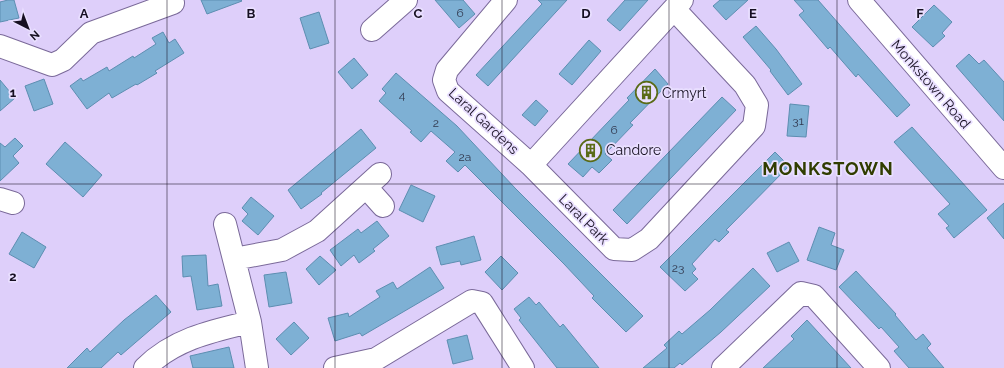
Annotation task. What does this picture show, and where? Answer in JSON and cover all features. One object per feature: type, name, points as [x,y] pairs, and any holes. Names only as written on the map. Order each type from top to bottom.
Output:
[{"type":"street","points":[[372,30],[406,0]]},
{"type":"street","name":"Laral Gardens","points":[[506,0],[447,70],[444,80],[448,91],[531,165]]},
{"type":"street","name":"Monkstown Road","points":[[859,0],[1004,168]]},
{"type":"street","name":"Laral Park","points":[[678,4],[745,85],[757,105],[754,126],[649,239],[632,250],[614,249],[531,165],[678,4]]},
{"type":"street","points":[[0,46],[52,65],[63,60],[91,33],[175,8]]},
{"type":"street","points":[[234,259],[282,250],[317,231],[373,181],[383,206]]},
{"type":"street","points":[[225,224],[250,322],[256,368]]},
{"type":"street","points":[[723,368],[801,293],[814,296],[878,368]]},
{"type":"street","points":[[335,368],[378,364],[472,301],[482,303],[523,368]]},
{"type":"street","points":[[145,368],[178,344],[214,330],[250,322]]},
{"type":"building","points":[[14,0],[19,18],[0,22],[0,2]]},
{"type":"building","points":[[201,0],[241,0],[242,1],[207,14]]},
{"type":"building","points":[[435,0],[463,0],[475,14],[459,28]]},
{"type":"building","points":[[538,0],[567,0],[488,86],[476,75],[542,4]]},
{"type":"building","points":[[625,0],[648,0],[620,31],[607,20]]},
{"type":"building","points":[[720,0],[748,0],[726,20],[713,6]]},
{"type":"building","points":[[794,0],[818,0],[910,105],[897,117],[858,74],[856,77],[830,47],[828,49],[799,15],[804,11]]},
{"type":"building","points":[[934,5],[952,22],[942,33],[945,36],[933,47],[912,27]]},
{"type":"building","points":[[319,12],[329,43],[310,49],[300,18]]},
{"type":"building","points":[[756,26],[776,49],[802,84],[788,95],[770,71],[771,70],[743,37]]},
{"type":"building","points":[[163,32],[169,43],[175,39],[184,53],[155,71],[157,73],[137,85],[136,84],[112,98],[109,93],[87,109],[70,86],[81,78],[83,81],[107,67],[109,71],[133,56],[134,58],[156,44],[152,38]]},
{"type":"building","points":[[589,40],[601,51],[572,85],[559,74]]},
{"type":"building","points":[[969,54],[979,64],[984,60],[1004,82],[1004,121],[956,66]]},
{"type":"building","points":[[354,58],[368,75],[352,89],[338,72]]},
{"type":"building","points":[[655,69],[668,84],[630,123],[633,125],[605,154],[612,160],[599,173],[592,167],[583,177],[568,164],[629,100],[627,98]]},
{"type":"building","points":[[396,73],[457,126],[515,188],[643,316],[626,332],[592,298],[594,296],[564,264],[465,165],[458,172],[446,161],[455,152],[431,131],[421,142],[410,132],[412,131],[379,101],[386,93],[382,89]]},
{"type":"building","points":[[44,79],[53,104],[34,111],[25,86]]},
{"type":"building","points":[[0,80],[15,98],[0,111]]},
{"type":"building","points":[[722,97],[736,110],[627,224],[613,210]]},
{"type":"building","points":[[536,100],[548,111],[535,126],[522,115]]},
{"type":"building","points":[[790,104],[809,106],[806,137],[787,136]]},
{"type":"building","points":[[912,127],[987,210],[954,238],[946,228],[949,226],[938,214],[950,204],[894,142]]},
{"type":"building","points":[[361,129],[376,148],[321,193],[322,194],[301,209],[288,190]]},
{"type":"building","points":[[15,138],[23,146],[13,156],[19,163],[0,181],[0,143],[5,147]]},
{"type":"building","points":[[65,142],[102,175],[83,197],[46,164]]},
{"type":"building","points":[[775,152],[789,166],[726,230],[729,232],[719,242],[715,239],[692,264],[696,269],[692,273],[698,279],[685,291],[660,267]]},
{"type":"building","points":[[411,185],[435,196],[423,222],[399,210]]},
{"type":"building","points":[[251,197],[274,216],[258,235],[242,221],[248,214],[242,208]]},
{"type":"building","points":[[1004,203],[1004,239],[987,218]]},
{"type":"building","points":[[377,221],[389,236],[373,249],[375,251],[359,263],[354,255],[341,266],[330,250],[358,229],[361,233]]},
{"type":"building","points":[[819,227],[835,233],[831,245],[844,250],[836,270],[807,260]]},
{"type":"building","points":[[22,232],[46,247],[34,268],[9,254]]},
{"type":"building","points":[[474,236],[481,260],[461,265],[460,261],[441,265],[436,247]]},
{"type":"building","points":[[789,242],[799,261],[777,272],[767,253]]},
{"type":"building","points":[[206,255],[208,286],[218,284],[222,306],[197,310],[191,276],[183,277],[182,256]]},
{"type":"building","points":[[320,256],[336,270],[319,285],[306,269]]},
{"type":"building","points":[[501,256],[518,273],[502,290],[485,272]]},
{"type":"building","points":[[430,267],[444,288],[362,336],[360,333],[335,341],[328,318],[348,313],[349,317],[380,297],[376,291],[393,282],[397,289]]},
{"type":"building","points":[[753,268],[770,286],[721,332],[682,365],[680,363],[674,368],[643,368],[667,348],[664,345],[679,331],[682,334],[710,310]]},
{"type":"building","points":[[856,271],[896,314],[895,315],[916,340],[923,334],[931,344],[927,348],[944,368],[909,368],[894,351],[899,347],[881,327],[879,329],[839,287]]},
{"type":"building","points":[[286,272],[292,303],[269,307],[264,275]]},
{"type":"building","points":[[156,295],[171,312],[121,355],[118,352],[101,368],[67,368],[87,348],[90,352],[124,320]]},
{"type":"building","points":[[529,297],[536,305],[539,302],[560,327],[563,324],[599,368],[557,368],[519,320],[521,318],[514,309]]},
{"type":"building","points":[[807,320],[851,368],[763,368],[794,339],[791,336]]},
{"type":"building","points":[[294,322],[309,338],[291,355],[276,339]]},
{"type":"building","points":[[467,335],[473,359],[453,364],[447,340]]},
{"type":"building","points":[[229,347],[234,368],[193,368],[190,356]]},
{"type":"place","name":"Crmyrt","points":[[646,93]]},
{"type":"place","name":"Candore","points":[[591,150]]},
{"type":"district","name":"MONKSTOWN","points":[[828,168]]}]
